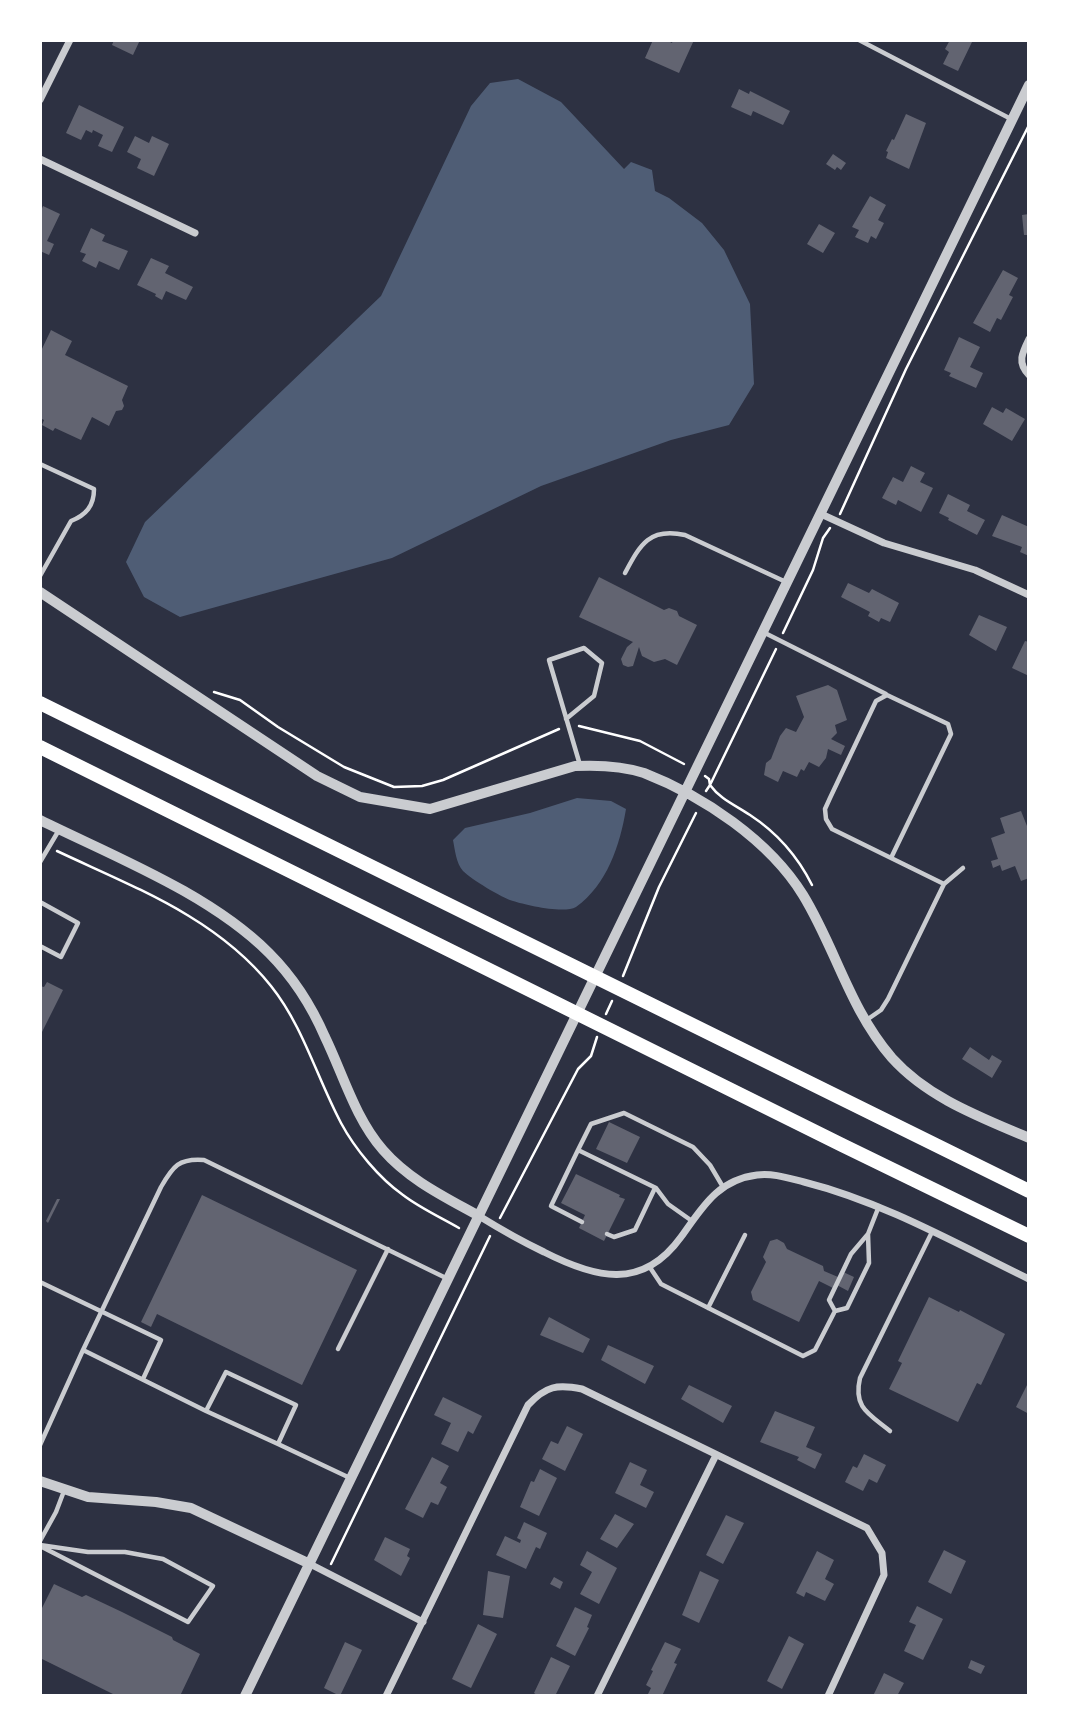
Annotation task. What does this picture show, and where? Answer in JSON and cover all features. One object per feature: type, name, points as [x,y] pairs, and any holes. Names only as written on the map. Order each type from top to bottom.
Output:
[{"type":"highway","points":[[40,703],[1029,1191]]},
{"type":"highway","points":[[40,747],[1029,1236]]},
{"type":"street","points":[[40,100],[70,40]]},
{"type":"street","points":[[245,1696],[1029,85]]},
{"type":"street","points":[[40,159],[195,233]]},
{"type":"street","points":[[1029,339],[1021,356],[1022,366],[1029,375]]},
{"type":"street","points":[[821,514],[884,543],[975,570],[1029,594]]},
{"type":"street","points":[[40,592],[317,776],[360,797],[430,809],[580,765],[642,773],[685,793],[747,832],[777,860],[803,895],[864,1022],[893,1059],[929,1091],[975,1115],[1029,1138]]},
{"type":"street","points":[[40,820],[199,900],[229,918],[270,954],[302,994],[324,1033],[359,1114],[383,1150],[422,1185],[506,1233],[573,1266],[589,1272],[619,1275],[649,1266],[674,1247],[705,1202],[723,1187],[757,1175],[777,1175],[879,1206],[1029,1279]]},
{"type":"street","points":[[386,1696],[528,1405],[537,1395],[550,1388],[564,1386],[582,1389],[867,1528],[882,1553],[884,1575],[828,1696]]},
{"type":"street","points":[[597,1696],[716,1455]]},
{"type":"street","points":[[40,1482],[88,1497],[156,1502],[191,1508],[310,1563],[423,1622]]},
{"type":"lane","points":[[859,40],[1012,119]]},
{"type":"lane","points":[[40,464],[94,489],[90,509],[71,521],[40,576]]},
{"type":"lane","points":[[625,573],[640,544],[660,534],[673,532],[787,582]]},
{"type":"lane","points":[[763,632],[948,724],[950,734],[891,858]]},
{"type":"lane","points":[[566,719],[594,696],[603,663],[584,648],[549,660],[566,719],[580,765]]},
{"type":"lane","points":[[887,695],[876,701],[825,809],[826,820],[832,829],[944,884]]},
{"type":"lane","points":[[40,862],[59,829]]},
{"type":"lane","points":[[864,1022],[881,1010],[944,884],[963,868]]},
{"type":"lane","points":[[40,902],[78,923],[61,957],[40,946]]},
{"type":"lane","points":[[582,1222],[551,1206],[591,1124],[624,1113],[693,1147],[710,1165],[723,1187]]},
{"type":"lane","points":[[578,1150],[656,1188],[668,1203],[692,1221]]},
{"type":"lane","points":[[40,1445],[101,1311],[170,1171],[179,1163],[192,1159],[204,1160],[448,1279]]},
{"type":"lane","points":[[607,1234],[614,1237],[623,1236],[635,1230],[656,1188]]},
{"type":"lane","points":[[835,1311],[829,1300],[851,1254],[868,1234],[879,1206]]},
{"type":"lane","points":[[890,1431],[863,1410],[858,1389],[860,1378],[932,1232]]},
{"type":"lane","points":[[649,1266],[661,1284],[803,1356],[815,1350],[835,1311],[847,1308],[869,1263],[868,1234]]},
{"type":"lane","points":[[708,1308],[745,1235]]},
{"type":"lane","points":[[338,1349],[388,1249]]},
{"type":"lane","points":[[40,1282],[161,1340],[143,1380]]},
{"type":"lane","points":[[83,1350],[351,1479]]},
{"type":"lane","points":[[206,1410],[226,1372],[238,1377],[296,1405],[278,1444]]},
{"type":"lane","points":[[40,1544],[65,1490]]},
{"type":"lane","points":[[40,1544],[88,1552],[125,1552],[163,1559],[212,1586],[188,1622],[40,1544]]},
{"type":"path","points":[[814,888],[789,850],[772,831],[718,796],[710,785],[813,570],[823,538],[836,521],[906,369],[1029,125]]},
{"type":"path","points":[[206,690],[240,700],[278,727],[344,767],[394,787],[422,786],[443,780],[561,727],[586,727],[640,741],[677,760]]},
{"type":"path","points":[[502,1213],[578,1069],[591,1056],[601,1025],[659,887],[689,827]]},
{"type":"path","points":[[48,847],[190,915],[236,947],[272,986],[300,1031],[342,1125],[367,1160],[402,1195],[439,1217]]},
{"type":"path","points":[[327,1572],[486,1244]]},
{"type":"water","points":[[518,79],[561,102],[624,169],[631,162],[652,170],[655,191],[702,223],[724,250],[750,304],[754,384],[729,425],[671,440],[541,486],[392,558],[180,617],[144,597],[126,562],[145,522],[381,296],[471,106],[490,83]]},
{"type":"water","points":[[577,798],[611,801],[626,809],[616,850],[604,876],[587,898],[576,907],[554,909],[513,901],[479,883],[461,868],[453,840],[465,828],[530,813]]},
{"type":"building","points":[[114,40],[140,40],[133,55],[112,45]]},
{"type":"building","points":[[653,40],[672,43],[673,40],[694,40],[679,73],[645,58]]},
{"type":"building","points":[[950,40],[972,42],[958,71],[943,64],[949,52],[945,49]]},
{"type":"building","points":[[739,89],[749,94],[750,91],[790,111],[783,125],[753,111],[751,116],[731,107]]},
{"type":"building","points":[[79,105],[124,127],[112,152],[98,146],[103,135],[93,130],[92,133],[86,130],[81,140],[66,133]]},
{"type":"building","points":[[906,114],[926,123],[909,169],[886,158],[886,151]]},
{"type":"building","points":[[135,136],[149,143],[152,136],[169,144],[154,176],[137,168],[141,159],[127,152]]},
{"type":"building","points":[[833,154],[846,163],[841,170],[837,167],[835,170],[826,164]]},
{"type":"building","points":[[870,196],[886,205],[878,220],[884,223],[876,239],[871,236],[868,243],[855,237],[859,230],[852,227]]},
{"type":"building","points":[[43,206],[60,214],[47,241],[54,244],[49,255],[40,251],[40,213]]},
{"type":"building","points":[[1029,214],[1029,235],[1024,235],[1022,215]]},
{"type":"building","points":[[819,224],[835,233],[823,253],[807,244]]},
{"type":"building","points":[[91,228],[105,235],[102,241],[128,251],[119,270],[99,261],[96,268],[82,261],[86,254],[80,252]]},
{"type":"building","points":[[151,258],[169,266],[165,273],[193,287],[186,300],[166,291],[162,300],[137,285]]},
{"type":"building","points":[[1003,270],[1018,278],[1009,295],[1013,297],[1001,320],[997,318],[990,332],[973,323]]},
{"type":"building","points":[[51,330],[72,341],[65,355],[128,386],[122,400],[124,406],[122,410],[116,411],[109,426],[92,417],[81,440],[55,428],[53,431],[42,425],[44,420],[40,418],[40,353]]},
{"type":"building","points":[[959,337],[980,347],[970,367],[983,373],[976,388],[949,376],[951,373],[944,370]]},
{"type":"building","points":[[992,407],[1003,413],[1006,408],[1025,419],[1012,441],[983,424]]},
{"type":"building","points":[[911,466],[925,473],[920,482],[933,488],[921,512],[898,500],[896,505],[882,498],[893,477],[903,482]]},
{"type":"building","points":[[948,494],[970,505],[967,511],[985,520],[977,535],[939,513]]},
{"type":"building","points":[[1002,515],[1029,527],[1029,556],[1020,552],[1022,547],[992,536]]},
{"type":"building","points":[[599,577],[664,610],[669,608],[677,611],[679,616],[697,625],[677,665],[665,659],[654,662],[642,656],[639,647],[633,666],[623,665],[621,659],[633,642],[579,617]]},
{"type":"building","points":[[848,583],[869,593],[872,589],[899,603],[890,622],[881,618],[879,622],[868,616],[870,612],[841,597]]},
{"type":"building","points":[[979,615],[1007,627],[996,651],[969,635]]},
{"type":"building","points":[[1025,641],[1029,642],[1029,676],[1012,668]]},
{"type":"building","points":[[828,685],[837,690],[847,720],[835,725],[837,733],[831,739],[845,746],[841,755],[828,749],[826,758],[819,767],[809,762],[797,777],[783,771],[778,782],[764,775],[766,763],[771,759],[780,736],[786,728],[796,732],[804,717],[796,696]]},
{"type":"building","points":[[1021,811],[1029,831],[1029,878],[1021,881],[1015,866],[1002,871],[1000,865],[993,868],[991,861],[998,859],[991,838],[1005,833],[1000,818]]},
{"type":"building","points":[[47,982],[63,990],[40,1036],[40,986],[44,987]]},
{"type":"building","points":[[970,1047],[989,1060],[992,1055],[1002,1061],[992,1078],[962,1059]]},
{"type":"building","points":[[609,1122],[640,1137],[627,1163],[596,1149]]},
{"type":"building","points":[[576,1174],[625,1199],[604,1241],[579,1228],[585,1215],[561,1203]]},
{"type":"building","points":[[202,1195],[357,1270],[302,1385],[157,1314],[151,1327],[141,1322]]},
{"type":"building","points":[[57,1199],[60,1199],[48,1223],[46,1221]]},
{"type":"building","points":[[777,1239],[784,1243],[787,1249],[823,1266],[824,1271],[838,1277],[841,1271],[854,1277],[848,1291],[835,1284],[833,1288],[819,1281],[799,1322],[753,1300],[751,1292],[766,1262],[763,1257],[770,1241]]},
{"type":"building","points":[[929,1297],[1005,1334],[981,1385],[977,1383],[958,1422],[889,1389],[902,1363],[898,1361]]},
{"type":"building","points":[[549,1317],[590,1339],[583,1353],[540,1335]]},
{"type":"building","points":[[608,1345],[654,1366],[645,1384],[601,1360]]},
{"type":"building","points":[[1029,1381],[1029,1414],[1016,1407]]},
{"type":"building","points":[[689,1385],[732,1406],[723,1423],[681,1399]]},
{"type":"building","points":[[443,1397],[482,1416],[473,1434],[468,1431],[458,1452],[441,1444],[451,1423],[434,1415]]},
{"type":"building","points":[[775,1411],[815,1427],[806,1447],[822,1454],[815,1469],[797,1460],[799,1457],[760,1442]]},
{"type":"building","points":[[567,1426],[583,1434],[565,1471],[542,1459],[551,1441],[558,1444]]},
{"type":"building","points":[[864,1454],[886,1465],[877,1483],[869,1479],[863,1491],[845,1482],[853,1466],[857,1468]]},
{"type":"building","points":[[432,1457],[449,1466],[440,1483],[447,1487],[438,1505],[431,1502],[423,1518],[405,1509]]},
{"type":"building","points":[[630,1462],[647,1470],[640,1485],[654,1492],[646,1508],[615,1493]]},
{"type":"building","points":[[540,1469],[557,1478],[539,1516],[520,1507],[531,1481],[534,1482]]},
{"type":"building","points":[[615,1514],[634,1524],[617,1548],[600,1539]]},
{"type":"building","points":[[726,1515],[744,1523],[723,1564],[706,1555]]},
{"type":"building","points":[[524,1522],[547,1533],[540,1549],[536,1547],[526,1569],[496,1555],[505,1536],[520,1543],[521,1540],[517,1538]]},
{"type":"building","points":[[385,1537],[410,1549],[407,1556],[410,1558],[401,1576],[374,1560]]},
{"type":"building","points":[[944,1550],[966,1561],[951,1594],[928,1582]]},
{"type":"building","points":[[587,1551],[617,1568],[599,1604],[580,1594],[592,1572],[580,1565]]},
{"type":"building","points":[[817,1551],[834,1560],[825,1579],[834,1584],[825,1601],[806,1592],[804,1597],[796,1593]]},
{"type":"building","points":[[488,1571],[510,1576],[503,1618],[483,1615]]},
{"type":"building","points":[[700,1571],[719,1580],[699,1623],[682,1615]]},
{"type":"building","points":[[554,1577],[563,1582],[560,1589],[550,1584]]},
{"type":"building","points":[[54,1584],[122,1612],[200,1654],[180,1696],[117,1696],[40,1658],[40,1612]]},
{"type":"building","points":[[917,1606],[943,1619],[923,1660],[904,1651],[916,1625],[909,1622]]},
{"type":"building","points":[[575,1607],[592,1615],[587,1627],[589,1628],[575,1656],[556,1646]]},
{"type":"building","points":[[478,1624],[497,1634],[471,1688],[452,1679]]},
{"type":"building","points":[[789,1636],[804,1644],[782,1689],[767,1681]]},
{"type":"building","points":[[345,1642],[362,1650],[340,1696],[324,1688]]},
{"type":"building","points":[[665,1642],[681,1649],[674,1663],[677,1664],[662,1696],[647,1696],[651,1688],[646,1685],[653,1671],[651,1670]]},
{"type":"building","points":[[551,1657],[570,1666],[555,1696],[538,1696],[534,1693]]},
{"type":"building","points":[[971,1660],[985,1666],[981,1674],[968,1668]]},
{"type":"building","points":[[884,1673],[904,1683],[897,1696],[873,1696]]}]
